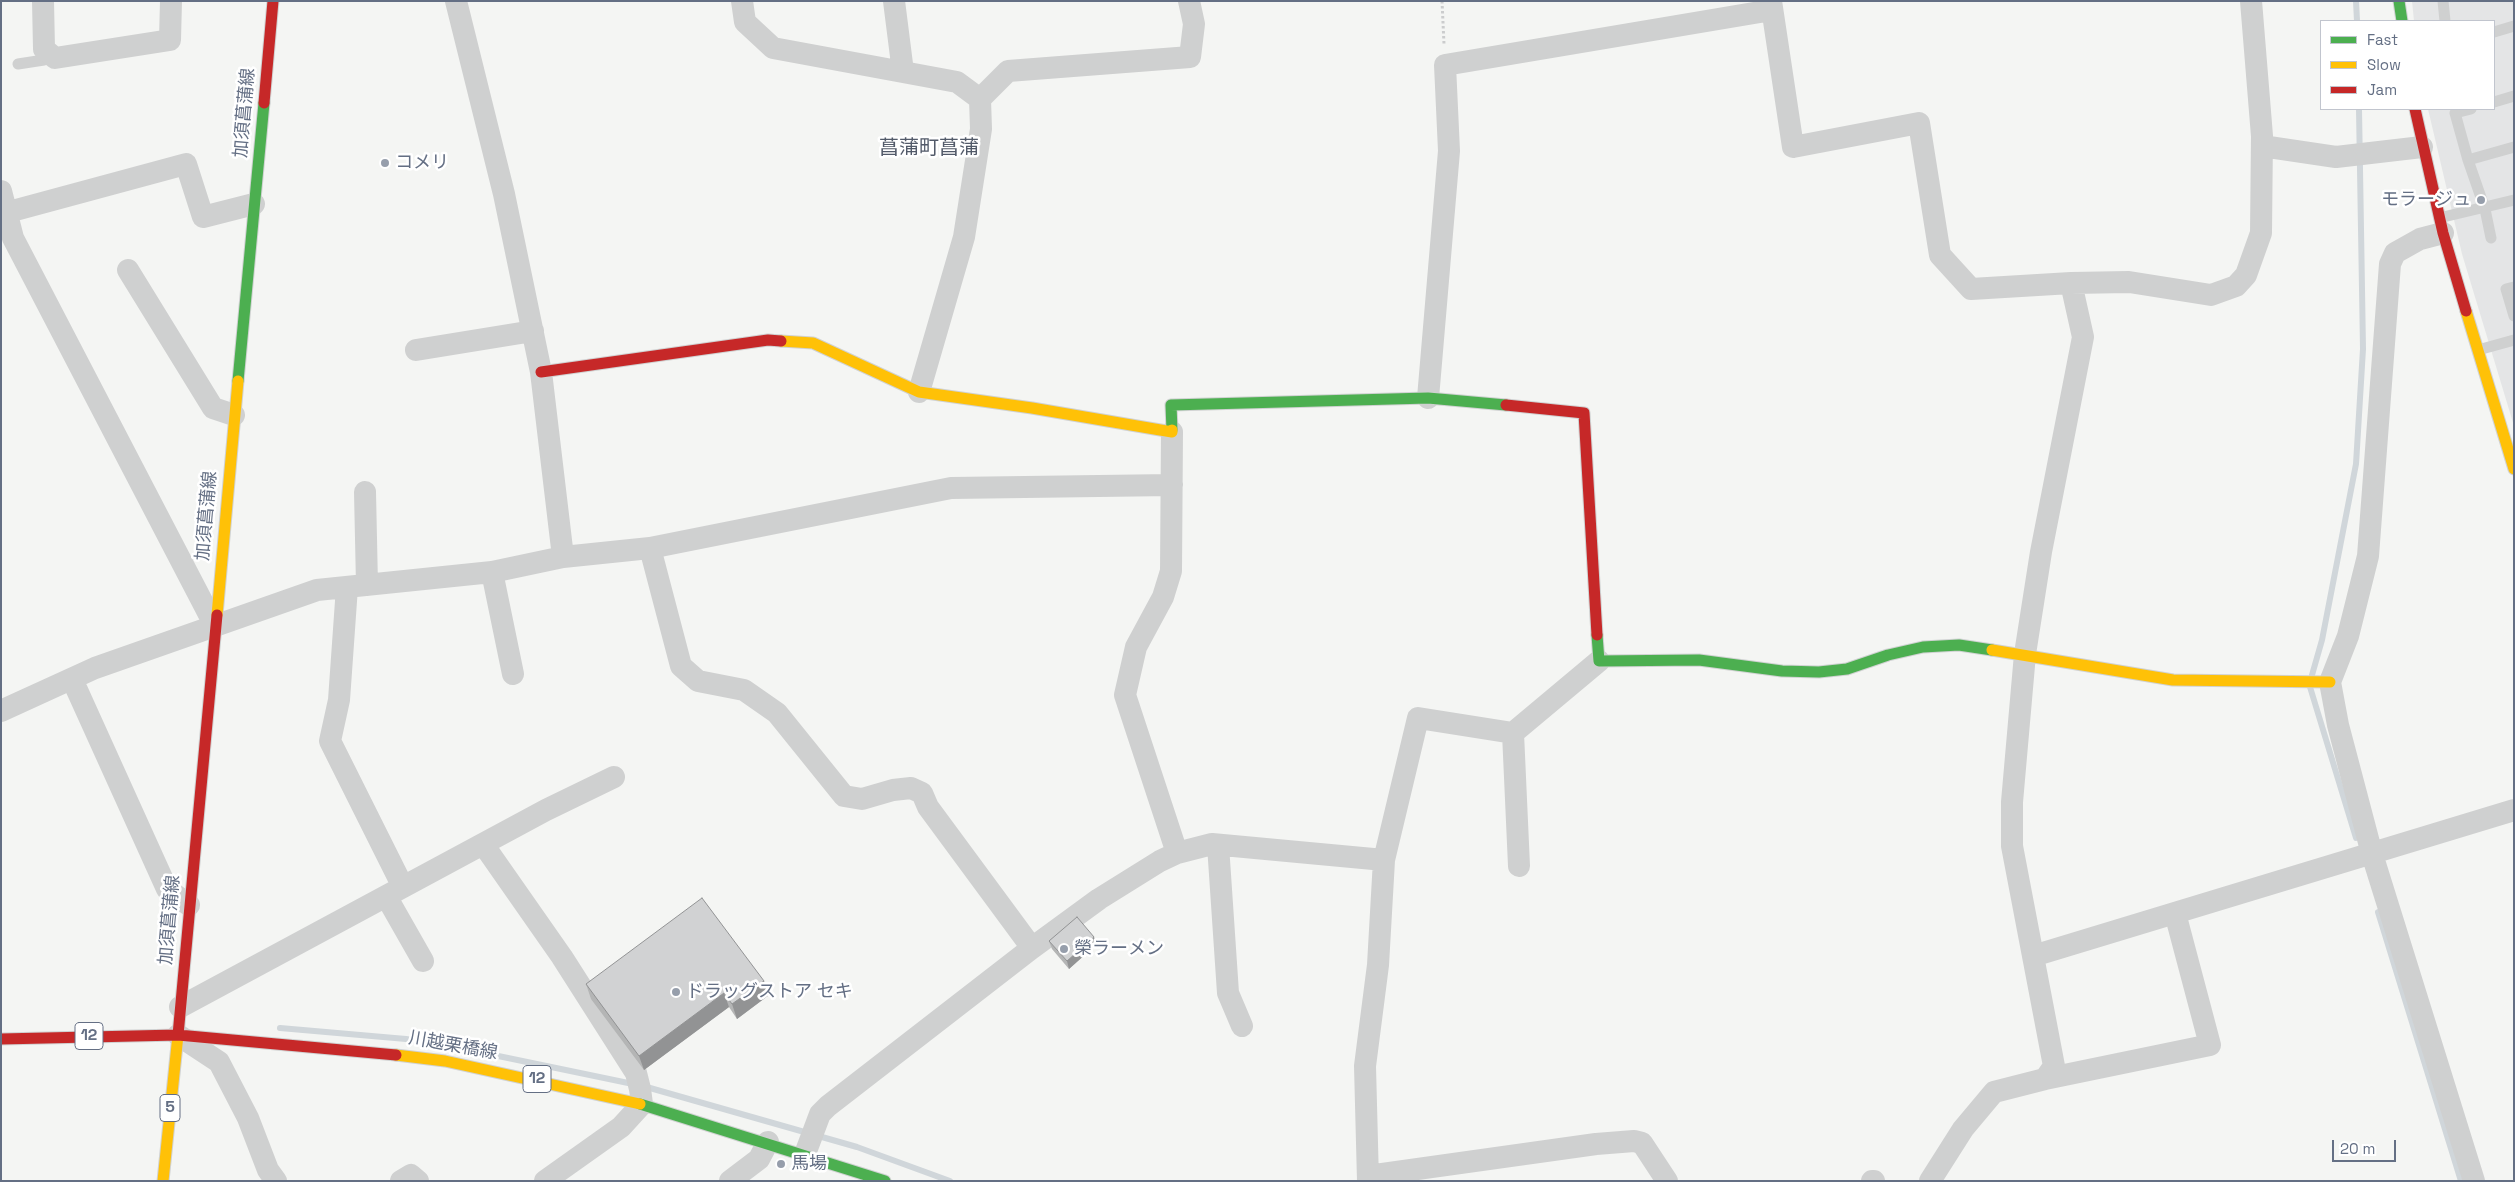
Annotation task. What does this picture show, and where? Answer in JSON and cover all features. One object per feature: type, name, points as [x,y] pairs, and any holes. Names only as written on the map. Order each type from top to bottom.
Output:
[{"type":"street","points":[[43,1],[44,49],[55,58],[170,40],[171,1]]},
{"type":"street","name":"加須菖蒲線","points":[[178,1035],[273,1]]},
{"type":"street","points":[[456,1],[504,194],[541,372],[563,557]]},
{"type":"street","points":[[742,1],[745,22],[773,48],[957,82],[980,99]]},
{"type":"street","points":[[894,1],[903,72]]},
{"type":"street","points":[[919,392],[964,237],[981,129],[980,99],[1008,72],[1190,57],[1194,24],[1189,1]]},
{"type":"street","points":[[1428,398],[1449,151],[1445,65],[1771,6],[1793,147],[1919,123],[1940,255],[1971,289],[2071,283],[2129,282],[2211,295],[2236,286],[2246,275],[2261,233],[2262,146],[2251,1]]},
{"type":"street","points":[[2399,1],[2402,20]]},
{"type":"street","points":[[2415,110],[2441,226],[2514,469]]},
{"type":"street","points":[[2262,146],[2336,157],[2422,147]]},
{"type":"street","points":[[5,213],[186,164],[203,217],[254,204]]},
{"type":"street","points":[[1,191],[5,213],[13,238],[215,626]]},
{"type":"street","points":[[2441,226],[2395,253],[2390,264],[2368,556],[2348,636],[2330,682],[2338,725],[2372,854],[2474,1181]]},
{"type":"street","points":[[128,270],[213,408],[234,415]]},
{"type":"street","points":[[2045,1079],[2054,1066],[2012,846],[2012,802],[2026,654],[2041,552],[2083,336],[2071,283]]},
{"type":"street","points":[[416,350],[533,331]]},
{"type":"street","points":[[541,372],[768,340],[812,343],[919,392],[1032,408],[1172,432]]},
{"type":"street","points":[[1177,853],[1125,695],[1136,647],[1163,597],[1171,571],[1171,405],[1428,398],[1584,413],[1599,661]]},
{"type":"street","points":[[1,712],[95,668],[317,590],[492,572],[563,557],[650,548],[951,488],[1172,485]]},
{"type":"street","points":[[365,492],[357,586],[339,700],[330,741],[423,961]]},
{"type":"street","points":[[650,548],[681,666],[698,681],[744,690],[776,712],[844,796],[862,800],[893,790],[910,788],[922,793],[928,807],[1032,948]]},
{"type":"street","points":[[492,572],[513,674]]},
{"type":"street","points":[[1662,1178],[1642,1143],[1634,1141],[1596,1144],[1368,1178],[1365,1066],[1378,965],[1384,860],[1418,718],[1513,733],[1599,661],[1699,660],[1782,671],[1820,672],[1847,669],[1922,646],[1958,645],[2026,654],[2173,680],[2330,682]]},
{"type":"street","points":[[72,679],[167,889],[189,905]]},
{"type":"street","points":[[1513,733],[1519,866]]},
{"type":"street","points":[[180,1007],[483,844],[614,777]]},
{"type":"street","points":[[2033,956],[2514,810]]},
{"type":"street","points":[[483,844],[562,957],[636,1073],[642,1104],[620,1127],[545,1181]]},
{"type":"street","points":[[805,1154],[820,1114],[828,1106],[1032,948],[1099,899],[1177,853],[1212,844],[1384,860]]},
{"type":"street","points":[[1218,845],[1228,993],[1242,1026]]},
{"type":"street","points":[[1930,1181],[1963,1129],[1994,1092],[2045,1079],[2210,1045],[2175,913]]},
{"type":"street","points":[[178,1035],[220,1062],[248,1118],[268,1170],[276,1181]]},
{"type":"street","name":"川越栗橋線","points":[[1,1039],[178,1035],[374,1052],[445,1061],[642,1104],[768,1142],[883,1180]]},
{"type":"street","name":"5","points":[[163,1181],[178,1035]]},
{"type":"street","points":[[730,1181],[759,1158],[768,1142]]},
{"type":"street","points":[[401,1181],[411,1175],[418,1181]]},
{"type":"lane","points":[[2443,1],[2445,20]]},
{"type":"lane","points":[[2495,32],[2514,26]]},
{"type":"lane","points":[[18,64],[44,60],[49,53]]},
{"type":"lane","points":[[2495,102],[2514,96]]},
{"type":"lane","points":[[2467,110],[2456,113],[2468,160],[2485,209],[2491,238]]},
{"type":"lane","points":[[2468,160],[2514,147]]},
{"type":"lane","points":[[2441,226],[2514,200]]},
{"type":"lane","points":[[2514,287],[2506,289],[2514,316]]},
{"type":"lane","points":[[2478,350],[2514,340]]},
{"type":"path","points":[[1442,1],[1445,65]]},
{"type":"shaded area","name":"モラージュ","points":[[2412,1],[2514,1],[2514,426],[2462,254],[2428,110],[2495,110],[2495,20],[2414,20]]},
{"type":"building","points":[[702,898],[764,981],[732,1004],[724,993],[639,1056],[586,984]]},
{"type":"building","points":[[1077,917],[1094,937],[1067,961],[1049,941]]},
{"type":"waterway","points":[[2356,1],[2357,20]]},
{"type":"waterway","points":[[2312,675],[2322,640],[2356,464],[2363,349],[2359,110]]},
{"type":"waterway","points":[[2310,687],[2356,838]]},
{"type":"waterway","points":[[2378,912],[2461,1181]]},
{"type":"waterway","points":[[280,1028],[406,1039],[455,1047],[633,1084]]},
{"type":"waterway","points":[[643,1086],[857,1147],[950,1181]]},
{"type":"traffic: fast","points":[[2399,1],[2402,20]]},
{"type":"traffic: fast","points":[[238,381],[264,103]]},
{"type":"traffic: fast","points":[[1172,430],[1171,405],[1428,398],[1506,405]]},
{"type":"traffic: fast","points":[[1597,635],[1599,661],[1699,660],[1782,671],[1819,672],[1847,669],[1888,655],[1923,647],[1959,645],[1992,650]]},
{"type":"traffic: fast","points":[[640,1104],[885,1181]]},
{"type":"traffic: slow","points":[[2466,311],[2514,469]]},
{"type":"traffic: slow","points":[[781,341],[813,343],[919,392],[1032,408],[1172,432],[1172,430]]},
{"type":"traffic: slow","points":[[217,615],[238,381]]},
{"type":"traffic: slow","points":[[1992,650],[2173,680],[2330,682]]},
{"type":"traffic: slow","points":[[163,1181],[178,1035]]},
{"type":"traffic: slow","points":[[396,1055],[445,1061],[640,1104]]},
{"type":"traffic: jam","points":[[264,103],[273,1]]},
{"type":"traffic: jam","points":[[2415,110],[2443,233],[2466,311]]},
{"type":"traffic: jam","points":[[541,372],[768,340],[781,341]]},
{"type":"traffic: jam","points":[[1506,405],[1584,413],[1597,635]]},
{"type":"traffic: jam","points":[[178,1035],[217,615]]},
{"type":"traffic: jam","points":[[1,1039],[178,1035],[396,1055]]},
{"type":"place","name":"コメリ","points":[[385,163]]},
{"type":"place","name":"モラージュ","points":[[2481,200]]},
{"type":"place","name":"榮ラーメン","points":[[1064,949]]},
{"type":"place","name":"ドラッグストア セキ","points":[[676,992]]},
{"type":"place","name":"馬場","points":[[781,1164]]},
{"type":"district","name":"菖蒲町菖蒲","points":[[929,149]]}]
